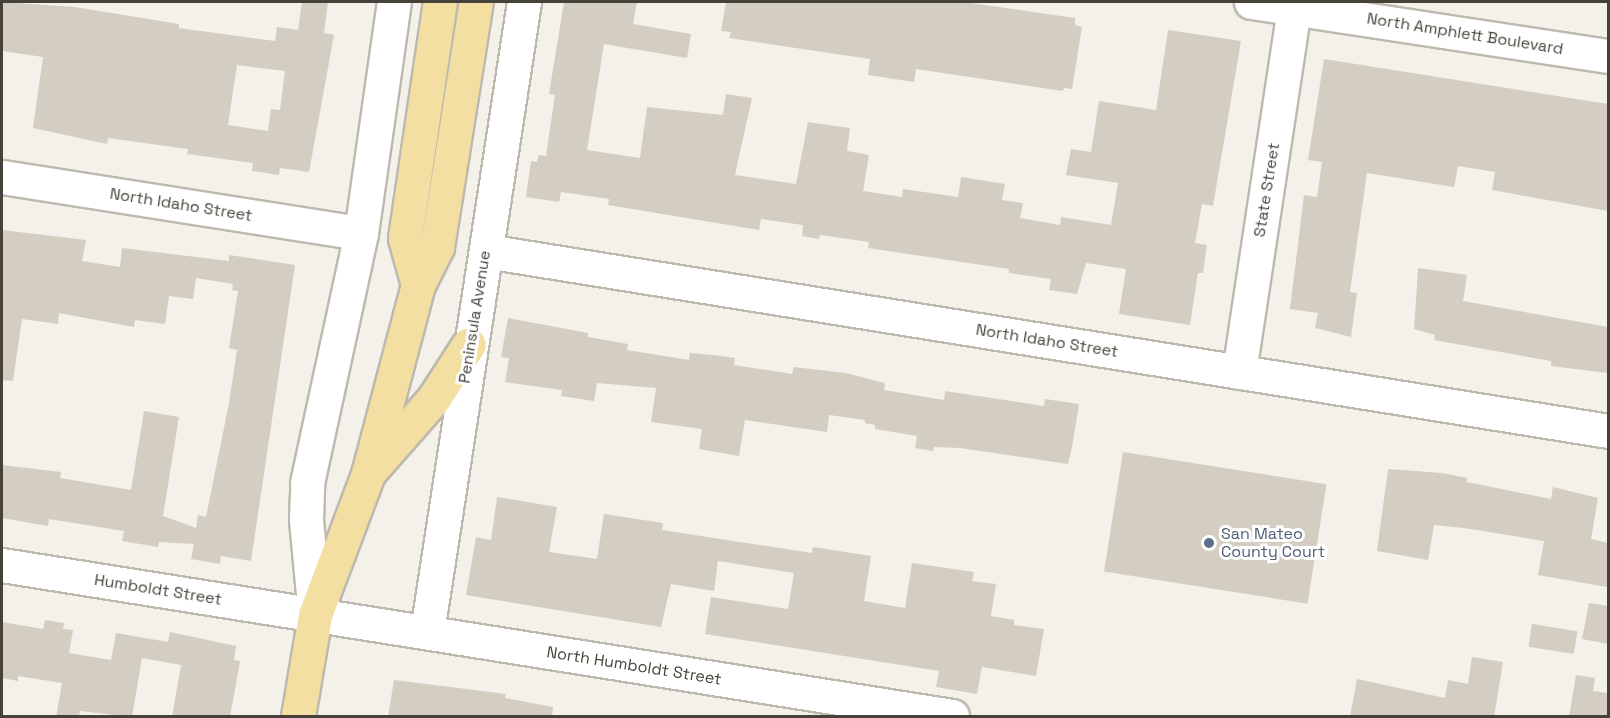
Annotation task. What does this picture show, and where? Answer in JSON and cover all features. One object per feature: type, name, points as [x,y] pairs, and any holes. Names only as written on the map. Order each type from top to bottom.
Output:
[{"type":"main road","points":[[418,285],[405,238],[440,2]]},
{"type":"main road","points":[[298,717],[315,615],[368,474],[418,285],[437,247],[476,2]]},
{"type":"main road","points":[[368,474],[434,398],[469,344]]},
{"type":"street","points":[[315,615],[306,520],[307,483],[361,233],[394,2]]},
{"type":"street","name":"Peninsula Avenue","points":[[427,632],[469,344],[486,251],[524,2]]},
{"type":"street","name":"North Amphlett Boulevard","points":[[1251,2],[1608,56]]},
{"type":"street","name":"State Street","points":[[1239,372],[1294,8]]},
{"type":"street","name":"North Idaho Street","points":[[2,177],[361,233]]},
{"type":"street","name":"North Idaho Street","points":[[486,251],[1608,431]]},
{"type":"street","name":"Humboldt Street","points":[[2,565],[315,615]]},
{"type":"street","name":"North Humboldt Street","points":[[315,615],[952,717]]},
{"type":"building","points":[[2,2],[75,7],[179,24],[179,28],[275,41],[277,27],[298,30],[302,2],[328,2],[324,33],[334,35],[309,172],[280,168],[279,175],[252,171],[253,163],[187,154],[188,149],[108,138],[107,144],[33,128],[43,57],[2,51]],"holes":[[[237,65],[285,71],[280,110],[271,109],[268,131],[228,125]]]},
{"type":"building","points":[[564,2],[637,2],[633,24],[691,34],[687,58],[604,44],[587,150],[640,158],[647,107],[723,115],[726,94],[752,98],[735,175],[796,184],[808,122],[850,128],[847,151],[869,155],[863,191],[902,197],[903,189],[958,197],[961,177],[1005,184],[1002,200],[1023,203],[1020,218],[1060,225],[1061,217],[1111,225],[1118,183],[1066,175],[1071,149],[1091,152],[1099,101],[1156,110],[1168,30],[1241,41],[1213,206],[1202,204],[1195,243],[1207,245],[1203,273],[1198,273],[1190,325],[1119,314],[1126,269],[1086,263],[1077,294],[1049,290],[1051,279],[1009,273],[1009,269],[868,248],[869,242],[820,235],[819,239],[802,236],[803,225],[761,219],[759,230],[608,205],[609,199],[561,192],[559,202],[526,197],[531,161],[537,162],[539,155],[546,156],[555,95],[549,94]]},
{"type":"building","points":[[726,2],[963,2],[1075,18],[1075,25],[1082,27],[1072,89],[1064,88],[1063,91],[916,69],[914,82],[868,75],[870,59],[729,38],[731,32],[721,31]]},
{"type":"building","points":[[1324,59],[1608,104],[1608,211],[1492,190],[1495,172],[1458,166],[1454,187],[1367,173],[1350,292],[1357,293],[1351,337],[1315,328],[1318,313],[1290,309],[1304,195],[1317,197],[1322,162],[1308,160]]},
{"type":"building","points":[[2,230],[86,240],[82,261],[120,267],[122,248],[229,261],[229,255],[295,265],[251,561],[221,556],[220,564],[191,559],[194,544],[159,542],[158,547],[122,541],[124,531],[49,519],[48,526],[2,518],[2,465],[61,472],[60,478],[131,490],[144,411],[179,417],[163,516],[196,528],[198,515],[206,517],[229,403],[237,350],[229,348],[238,291],[232,290],[233,284],[196,278],[193,299],[169,296],[165,324],[135,320],[134,327],[59,313],[58,324],[22,319],[13,381],[2,380]]},
{"type":"building","points":[[1418,268],[1467,275],[1463,301],[1608,327],[1608,373],[1551,366],[1551,361],[1434,340],[1435,335],[1414,329]]},
{"type":"building","points":[[508,318],[588,333],[588,337],[628,344],[627,350],[689,360],[690,353],[735,358],[734,365],[792,374],[794,367],[846,373],[885,383],[884,390],[944,400],[945,391],[1044,406],[1045,399],[1079,404],[1068,464],[960,448],[934,447],[933,451],[915,448],[917,436],[875,429],[875,425],[865,423],[865,420],[829,415],[827,432],[745,420],[739,456],[699,449],[702,429],[651,422],[656,388],[597,383],[594,401],[561,396],[562,390],[505,382],[509,358],[501,357]]},
{"type":"building","points":[[1123,452],[1326,484],[1308,604],[1104,572]]},
{"type":"building","points":[[1388,469],[1442,473],[1467,478],[1467,482],[1551,499],[1553,487],[1598,498],[1591,539],[1608,543],[1607,587],[1538,575],[1544,541],[1464,528],[1434,525],[1428,560],[1377,551]]},
{"type":"building","points":[[497,497],[557,507],[549,552],[597,559],[604,514],[663,523],[662,530],[812,553],[813,547],[871,556],[864,601],[905,608],[912,563],[974,572],[972,581],[996,584],[991,616],[1014,620],[1014,625],[1044,629],[1036,676],[982,667],[977,694],[936,687],[939,671],[705,634],[711,597],[788,609],[794,573],[718,561],[714,591],[671,584],[661,627],[466,595],[476,537],[491,540]]},
{"type":"building","points":[[1589,603],[1608,606],[1608,644],[1582,639]]},
{"type":"building","points":[[45,620],[64,623],[63,629],[73,630],[69,653],[111,660],[116,633],[168,642],[170,632],[236,646],[234,660],[240,661],[230,717],[172,717],[181,665],[142,658],[132,717],[80,711],[79,717],[56,717],[62,683],[18,676],[18,681],[2,678],[2,622],[43,629]]},
{"type":"building","points":[[1532,624],[1577,631],[1574,654],[1528,647]]},
{"type":"building","points":[[1472,657],[1503,662],[1494,717],[1350,717],[1357,679],[1445,698],[1448,680],[1468,684]]},
{"type":"building","points":[[1576,675],[1595,678],[1593,691],[1608,693],[1608,717],[1569,717]]},
{"type":"building","points":[[394,680],[506,694],[505,698],[553,707],[552,717],[388,717]]},
{"type":"place","name":"San Mateo County Court","points":[[1209,543]]}]
